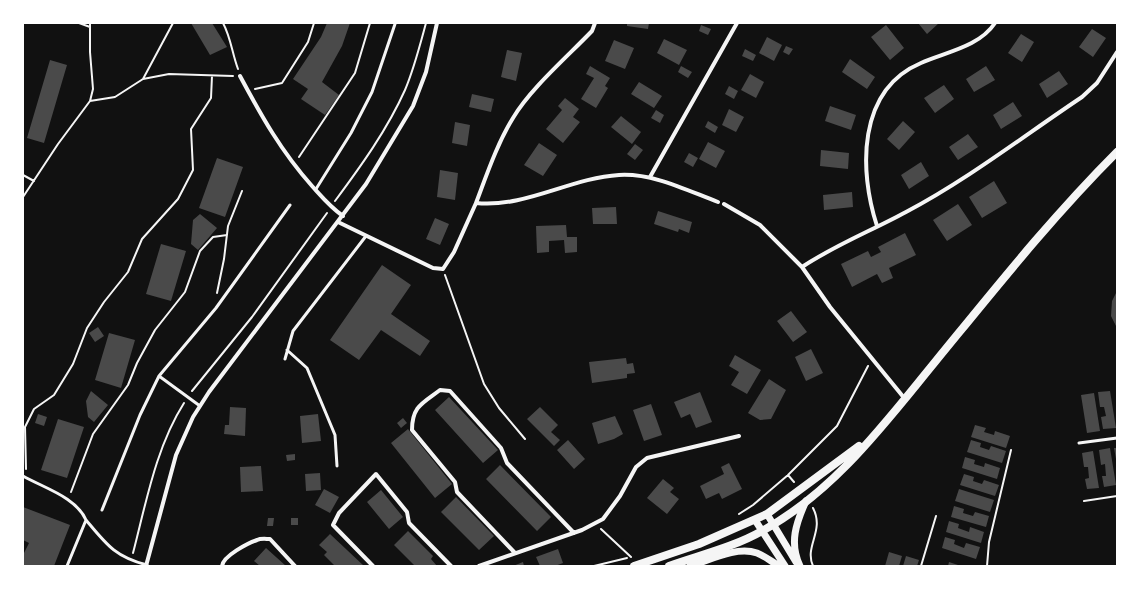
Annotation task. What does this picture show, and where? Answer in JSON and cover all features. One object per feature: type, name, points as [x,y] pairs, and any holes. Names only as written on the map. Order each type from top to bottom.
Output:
[{"type":"main road","points":[[669,566],[744,540],[762,531],[806,501],[849,464],[1050,223],[1075,194],[1117,152]]},
{"type":"main road","points":[[634,566],[699,544],[767,514],[871,437]]},
{"type":"street","points":[[146,566],[176,455],[193,417],[366,184],[414,106],[426,72],[437,23]]},
{"type":"street","points":[[338,222],[433,268],[443,269],[454,252],[476,203],[500,142],[513,117],[537,89],[592,32],[595,23]]},
{"type":"street","points":[[650,177],[737,23]]},
{"type":"street","points":[[877,226],[867,188],[865,154],[870,124],[881,98],[900,76],[919,63],[970,44],[981,38],[995,23]]},
{"type":"street","points":[[802,267],[825,251],[907,212],[958,181],[1082,97],[1097,82],[1117,52]]},
{"type":"street","points":[[240,76],[273,135],[294,165],[331,208],[343,216]]},
{"type":"street","points":[[476,203],[510,203],[563,186],[607,176],[633,175],[650,177],[718,202]]},
{"type":"street","points":[[724,204],[760,225],[802,267],[871,359],[905,398]]},
{"type":"street","points":[[516,553],[457,492],[455,482],[412,430],[412,418],[420,403],[440,390],[450,391],[501,448],[507,463],[574,533]]},
{"type":"street","points":[[479,566],[574,533],[595,524],[610,512],[636,466],[647,458],[739,436]]},
{"type":"street","points":[[373,566],[333,525],[339,513],[376,474],[407,512],[409,523],[451,566]]},
{"type":"street","points":[[799,566],[796,557],[794,537],[799,518],[806,501]]},
{"type":"street","points":[[767,514],[772,525],[799,566]]},
{"type":"street","points":[[755,520],[785,566]]},
{"type":"street","points":[[222,566],[223,561],[227,556],[258,539],[270,540],[294,566]]},
{"type":"street","points":[[690,566],[736,552],[746,551],[757,553],[779,566]]},
{"type":"lane","points":[[316,189],[351,133],[372,92],[395,24]]},
{"type":"lane","points":[[102,510],[140,415],[160,376],[216,308],[290,205]]},
{"type":"lane","points":[[285,359],[293,331],[366,236]]},
{"type":"lane","points":[[287,350],[307,368],[335,435],[337,466]]},
{"type":"lane","points":[[160,376],[200,406]]},
{"type":"lane","points":[[1079,443],[1117,438]]},
{"type":"lane","points":[[24,477],[72,500],[108,547],[131,561],[146,566]]},
{"type":"lane","points":[[67,566],[86,520]]},
{"type":"path","points":[[78,23],[90,27]]},
{"type":"path","points":[[23,197],[58,144],[90,101],[94,89],[90,52],[90,23]]},
{"type":"path","points":[[143,79],[173,23]]},
{"type":"path","points":[[90,101],[115,97],[143,79],[169,74],[240,76],[234,59],[232,43],[222,23]]},
{"type":"path","points":[[248,91],[282,82],[308,42],[314,23]]},
{"type":"path","points":[[294,165],[355,73],[370,23]]},
{"type":"path","points":[[131,561],[163,445],[174,419],[188,397],[252,316],[370,154],[405,90],[426,23]]},
{"type":"path","points":[[24,477],[26,427],[34,409],[54,394],[73,364],[87,328],[104,302],[128,272],[142,239],[178,199],[193,170],[191,129],[211,98],[212,76]]},
{"type":"path","points":[[23,175],[34,181]]},
{"type":"path","points":[[216,308],[217,286],[224,259],[228,226],[242,191]]},
{"type":"path","points":[[68,499],[93,434],[128,385],[137,363],[155,330],[185,292],[200,251],[213,237],[227,234]]},
{"type":"path","points":[[443,269],[484,384],[499,408],[525,439]]},
{"type":"path","points":[[735,517],[754,505],[788,475],[837,426],[871,359]]},
{"type":"path","points":[[987,566],[989,542],[1011,450]]},
{"type":"path","points":[[788,475],[797,486]]},
{"type":"path","points":[[1084,501],[1117,496]]},
{"type":"path","points":[[813,508],[818,520],[811,552],[813,566]]},
{"type":"path","points":[[921,566],[936,516]]},
{"type":"path","points":[[595,524],[631,557]]},
{"type":"path","points":[[594,566],[637,556]]},
{"type":"building","points":[[191,23],[212,23],[227,47],[210,55]]},
{"type":"building","points":[[327,23],[350,23],[342,46],[322,82],[339,95],[325,115],[301,99],[308,89],[293,79],[321,37]]},
{"type":"building","points":[[627,23],[649,23],[648,29],[627,26]]},
{"type":"building","points":[[918,23],[939,23],[927,34]]},
{"type":"building","points":[[701,25],[711,29],[708,35],[699,31]]},
{"type":"building","points":[[886,25],[904,48],[890,60],[871,37]]},
{"type":"building","points":[[1092,29],[1106,38],[1093,57],[1079,47]]},
{"type":"building","points":[[1021,34],[1034,42],[1022,62],[1008,53]]},
{"type":"building","points":[[767,37],[782,45],[774,61],[759,53]]},
{"type":"building","points":[[664,39],[687,50],[679,65],[657,53]]},
{"type":"building","points":[[614,40],[634,48],[625,69],[605,61]]},
{"type":"building","points":[[786,46],[793,49],[789,55],[783,52]]},
{"type":"building","points":[[745,49],[756,55],[753,61],[742,56]]},
{"type":"building","points":[[507,50],[522,53],[516,81],[501,77]]},
{"type":"building","points":[[850,59],[875,77],[867,89],[842,72]]},
{"type":"building","points":[[50,60],[67,65],[44,143],[27,138]]},
{"type":"building","points":[[590,66],[610,78],[605,86],[608,88],[596,108],[581,99],[594,78],[586,74]]},
{"type":"building","points":[[681,66],[692,72],[688,78],[678,72]]},
{"type":"building","points":[[986,66],[995,80],[974,92],[966,79]]},
{"type":"building","points":[[1059,71],[1068,84],[1047,98],[1039,84]]},
{"type":"building","points":[[750,74],[764,82],[756,98],[741,90]]},
{"type":"building","points":[[639,82],[662,96],[654,108],[631,94]]},
{"type":"building","points":[[944,85],[954,99],[935,113],[924,98]]},
{"type":"building","points":[[729,86],[738,91],[734,99],[725,94]]},
{"type":"building","points":[[472,94],[494,99],[491,112],[469,107]]},
{"type":"building","points":[[565,98],[579,109],[573,117],[580,122],[563,143],[546,129],[562,110],[558,106]]},
{"type":"building","points":[[1013,102],[1022,116],[1001,129],[993,115]]},
{"type":"building","points":[[830,106],[856,115],[851,130],[825,121]]},
{"type":"building","points":[[729,109],[744,117],[736,132],[722,125]]},
{"type":"building","points":[[656,110],[664,115],[660,123],[651,118]]},
{"type":"building","points":[[621,116],[641,132],[632,144],[611,127]]},
{"type":"building","points":[[708,121],[718,127],[715,133],[705,127]]},
{"type":"building","points":[[903,121],[915,132],[899,150],[887,139]]},
{"type":"building","points":[[455,122],[470,125],[467,146],[452,143]]},
{"type":"building","points":[[968,134],[978,147],[958,160],[949,147]]},
{"type":"building","points":[[708,142],[725,151],[716,168],[699,159]]},
{"type":"building","points":[[539,143],[557,155],[543,176],[524,165]]},
{"type":"building","points":[[635,144],[643,150],[635,160],[627,154]]},
{"type":"building","points":[[821,150],[849,153],[848,169],[820,166]]},
{"type":"building","points":[[689,153],[698,158],[693,167],[684,162]]},
{"type":"building","points":[[217,158],[243,167],[225,217],[199,208]]},
{"type":"building","points":[[921,162],[929,176],[909,189],[901,175]]},
{"type":"building","points":[[440,170],[458,173],[455,200],[437,197]]},
{"type":"building","points":[[994,181],[1007,203],[982,218],[969,197]]},
{"type":"building","points":[[852,192],[853,207],[824,210],[823,195]]},
{"type":"building","points":[[958,204],[972,225],[947,241],[933,220]]},
{"type":"building","points":[[616,207],[617,224],[593,224],[592,208]]},
{"type":"building","points":[[658,211],[692,222],[689,233],[679,229],[678,232],[654,224]]},
{"type":"building","points":[[200,214],[217,228],[198,250],[191,244],[193,220]]},
{"type":"building","points":[[435,218],[449,224],[440,245],[426,239]]},
{"type":"building","points":[[566,225],[567,237],[577,237],[577,252],[565,253],[564,240],[549,241],[549,252],[537,253],[536,226]]},
{"type":"building","points":[[905,233],[916,255],[889,268],[893,278],[882,283],[877,274],[852,287],[841,264],[868,251],[871,257],[881,252],[878,247]]},
{"type":"building","points":[[161,244],[186,251],[171,301],[146,294]]},
{"type":"building","points":[[382,265],[411,285],[391,314],[430,341],[420,356],[381,330],[359,360],[330,340]]},
{"type":"building","points":[[1117,291],[1117,328],[1111,316],[1112,301]]},
{"type":"building","points":[[791,311],[807,332],[793,342],[777,321]]},
{"type":"building","points":[[98,327],[104,336],[95,342],[89,333]]},
{"type":"building","points":[[109,333],[135,340],[121,388],[95,380]]},
{"type":"building","points":[[811,349],[823,373],[806,381],[795,357]]},
{"type":"building","points":[[735,355],[761,370],[747,394],[731,385],[739,372],[729,366]]},
{"type":"building","points":[[626,358],[627,364],[633,363],[635,373],[627,374],[627,378],[592,383],[589,362]]},
{"type":"building","points":[[769,379],[786,390],[771,419],[760,420],[748,413]]},
{"type":"building","points":[[91,391],[108,405],[94,422],[88,417],[86,401]]},
{"type":"building","points":[[1110,391],[1116,428],[1103,429],[1101,417],[1106,416],[1104,407],[1100,407],[1098,392]]},
{"type":"building","points":[[700,392],[712,422],[696,428],[690,414],[681,418],[674,402]]},
{"type":"building","points":[[1094,393],[1100,431],[1087,433],[1081,395]]},
{"type":"building","points":[[449,397],[498,450],[483,463],[435,410]]},
{"type":"building","points":[[651,404],[662,435],[644,441],[633,410]]},
{"type":"building","points":[[230,407],[246,408],[245,436],[224,434],[225,425],[229,425]]},
{"type":"building","points":[[540,407],[558,425],[551,432],[560,440],[554,446],[527,419]]},
{"type":"building","points":[[38,414],[47,417],[44,426],[35,423]]},
{"type":"building","points":[[318,414],[321,441],[302,443],[300,416]]},
{"type":"building","points":[[615,416],[623,434],[614,439],[598,444],[592,423]]},
{"type":"building","points":[[403,418],[407,423],[401,428],[397,423]]},
{"type":"building","points":[[58,419],[84,427],[67,478],[41,470]]},
{"type":"building","points":[[975,425],[986,428],[984,432],[994,435],[995,431],[1010,436],[1006,448],[971,437]]},
{"type":"building","points":[[408,429],[452,484],[435,498],[391,443]]},
{"type":"building","points":[[568,440],[585,459],[574,469],[557,450]]},
{"type":"building","points":[[971,440],[981,443],[980,447],[989,450],[991,446],[1006,451],[1002,463],[967,452]]},
{"type":"building","points":[[1110,448],[1116,485],[1104,487],[1102,476],[1106,476],[1105,464],[1101,465],[1099,450]]},
{"type":"building","points":[[1114,448],[1117,448],[1117,459],[1116,459]]},
{"type":"building","points":[[1093,451],[1099,488],[1087,489],[1085,479],[1089,478],[1088,467],[1084,467],[1082,453]]},
{"type":"building","points":[[295,454],[295,460],[287,461],[286,455]]},
{"type":"building","points":[[965,457],[975,460],[974,464],[984,467],[985,463],[1000,468],[997,479],[962,468]]},
{"type":"building","points":[[729,463],[742,489],[722,499],[719,493],[706,499],[700,486],[724,474],[721,467]]},
{"type":"building","points":[[500,465],[551,517],[537,531],[486,479]]},
{"type":"building","points":[[261,466],[263,491],[241,492],[240,467]]},
{"type":"building","points":[[320,473],[321,490],[306,491],[305,474]]},
{"type":"building","points":[[964,474],[974,477],[973,481],[982,484],[984,480],[999,485],[995,496],[960,485]]},
{"type":"building","points":[[663,479],[674,488],[670,492],[679,499],[667,514],[647,498]]},
{"type":"building","points":[[324,489],[339,497],[330,513],[315,505]]},
{"type":"building","points":[[959,489],[994,500],[990,512],[955,501]]},
{"type":"building","points":[[381,490],[403,517],[389,529],[367,502]]},
{"type":"building","points":[[456,497],[494,536],[479,550],[441,512]]},
{"type":"building","points":[[954,506],[964,509],[963,513],[973,516],[975,512],[989,516],[986,527],[951,517]]},
{"type":"building","points":[[23,507],[70,525],[54,566],[23,566],[23,555],[29,543],[23,540]]},
{"type":"building","points":[[268,518],[274,518],[273,526],[267,526]]},
{"type":"building","points":[[291,518],[298,518],[298,525],[291,525]]},
{"type":"building","points":[[949,521],[959,524],[958,528],[969,532],[970,527],[984,532],[981,543],[946,532]]},
{"type":"building","points":[[408,531],[433,556],[431,559],[437,566],[415,566],[394,545]]},
{"type":"building","points":[[330,534],[364,566],[335,566],[324,555],[327,552],[319,545]]},
{"type":"building","points":[[945,537],[955,540],[954,544],[964,548],[966,543],[980,547],[976,559],[942,548]]},
{"type":"building","points":[[266,548],[286,566],[260,566],[254,561]]},
{"type":"building","points":[[558,549],[563,563],[555,566],[540,566],[536,557]]},
{"type":"building","points":[[889,552],[902,556],[899,566],[885,566]]},
{"type":"building","points":[[906,556],[919,560],[917,566],[903,566]]},
{"type":"building","points":[[523,562],[524,566],[513,566]]},
{"type":"building","points":[[949,562],[961,566],[948,566]]}]
